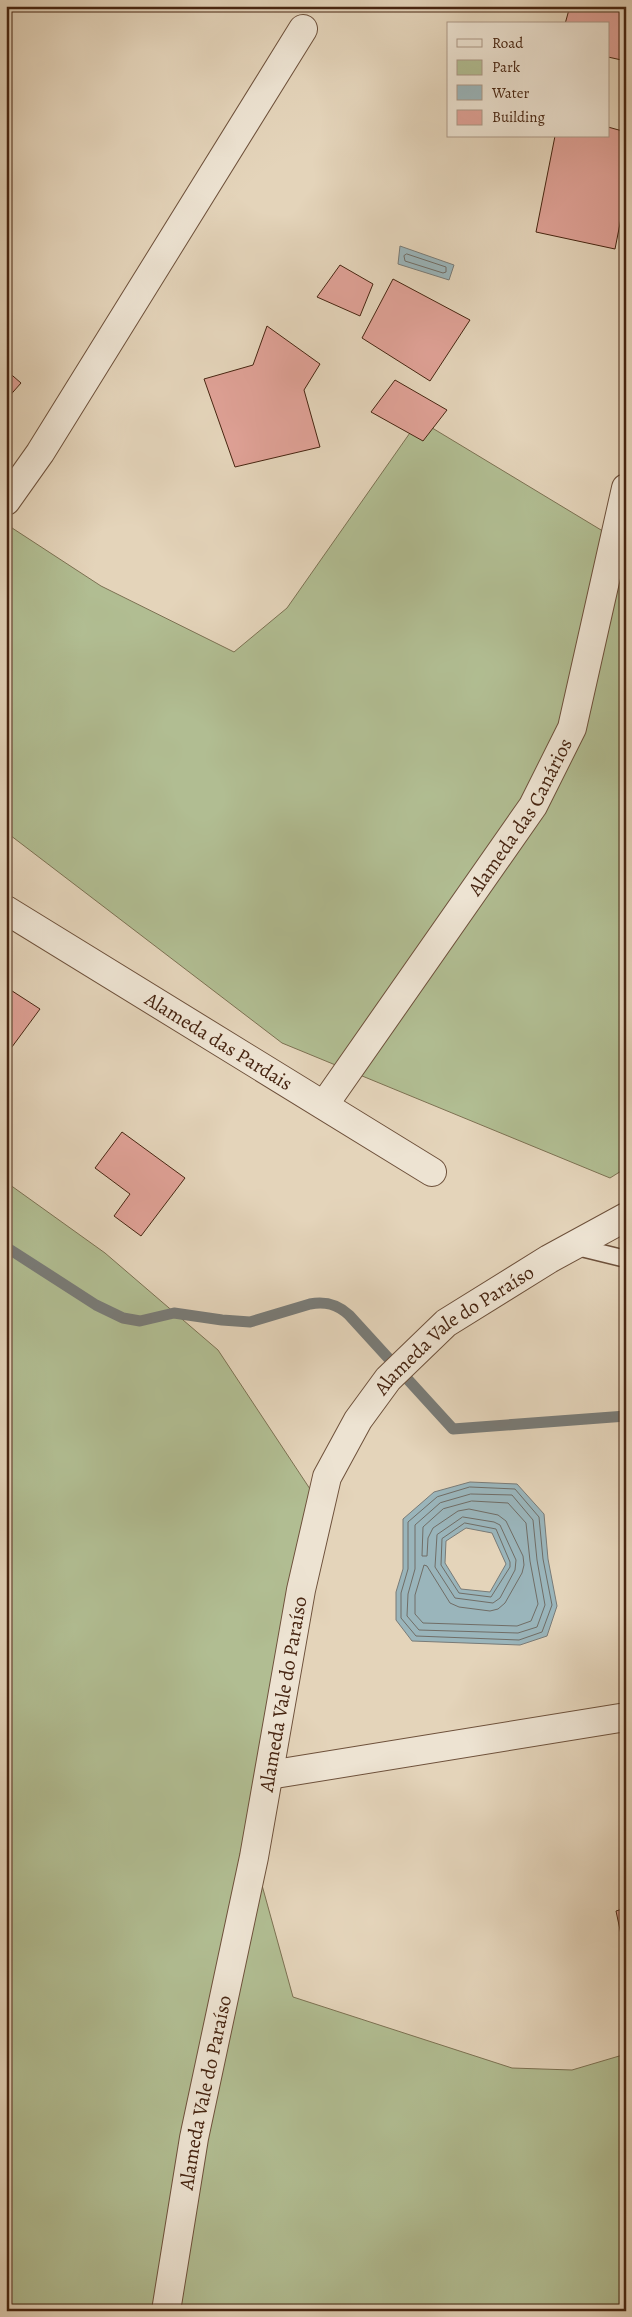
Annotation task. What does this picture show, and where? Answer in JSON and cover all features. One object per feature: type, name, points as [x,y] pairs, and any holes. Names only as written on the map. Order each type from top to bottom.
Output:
[{"type":"street","points":[[6,501],[40,453],[303,29]]},
{"type":"street","name":"Alameda das Canários","points":[[324,1106],[533,806],[572,728],[626,488]]},
{"type":"street","name":"Alameda das Pardais","points":[[6,910],[432,1172]]},
{"type":"street","name":"Alameda Vale do Paraíso","points":[[166,2311],[194,2138],[254,1857],[302,1590],[327,1477],[358,1420],[388,1379],[446,1324],[573,1246],[626,1217]]},
{"type":"street","points":[[268,1775],[626,1717]]},
{"type":"lane","points":[[573,1246],[626,1259]]},
{"type":"green space","points":[[419,420],[611,536],[626,556],[626,1168],[610,1178],[282,1043],[6,832],[6,524],[101,586],[234,652],[287,608]]},
{"type":"green space","points":[[6,1182],[105,1253],[218,1350],[314,1495],[260,1878],[293,1997],[512,2068],[572,2070],[626,2054],[626,2311],[6,2311]]},
{"type":"water","points":[[400,246],[454,265],[449,280],[398,264]]},
{"type":"water","points":[[470,1482],[517,1484],[544,1514],[548,1559],[557,1606],[547,1636],[520,1645],[412,1641],[396,1620],[396,1592],[403,1569],[403,1519],[434,1492]],"holes":[[[466,1528],[492,1533],[506,1564],[490,1592],[461,1589],[445,1563],[446,1541]]]},
{"type":"building","points":[[570,6],[626,6],[626,61],[610,57],[610,22],[566,22]]},
{"type":"building","points":[[610,128],[626,132],[626,193],[615,249],[536,232],[555,138],[610,138]]},
{"type":"building","points":[[340,265],[373,284],[360,316],[317,297]]},
{"type":"building","points":[[393,279],[470,320],[430,381],[362,338]]},
{"type":"building","points":[[267,326],[320,364],[304,390],[320,447],[235,467],[204,379],[253,365]]},
{"type":"building","points":[[6,370],[21,383],[6,400]]},
{"type":"building","points":[[395,380],[447,410],[423,441],[371,412]]},
{"type":"building","points":[[6,987],[40,1009],[6,1055]]},
{"type":"building","points":[[122,1132],[185,1178],[141,1236],[114,1216],[130,1194],[95,1168]]},
{"type":"building","points":[[626,1908],[626,1958],[616,1911]]},
{"type":"waterway","points":[[6,1247],[96,1305],[123,1318],[140,1321],[174,1313],[250,1322],[310,1304],[326,1303],[340,1308],[349,1315],[453,1429],[626,1416]]}]
